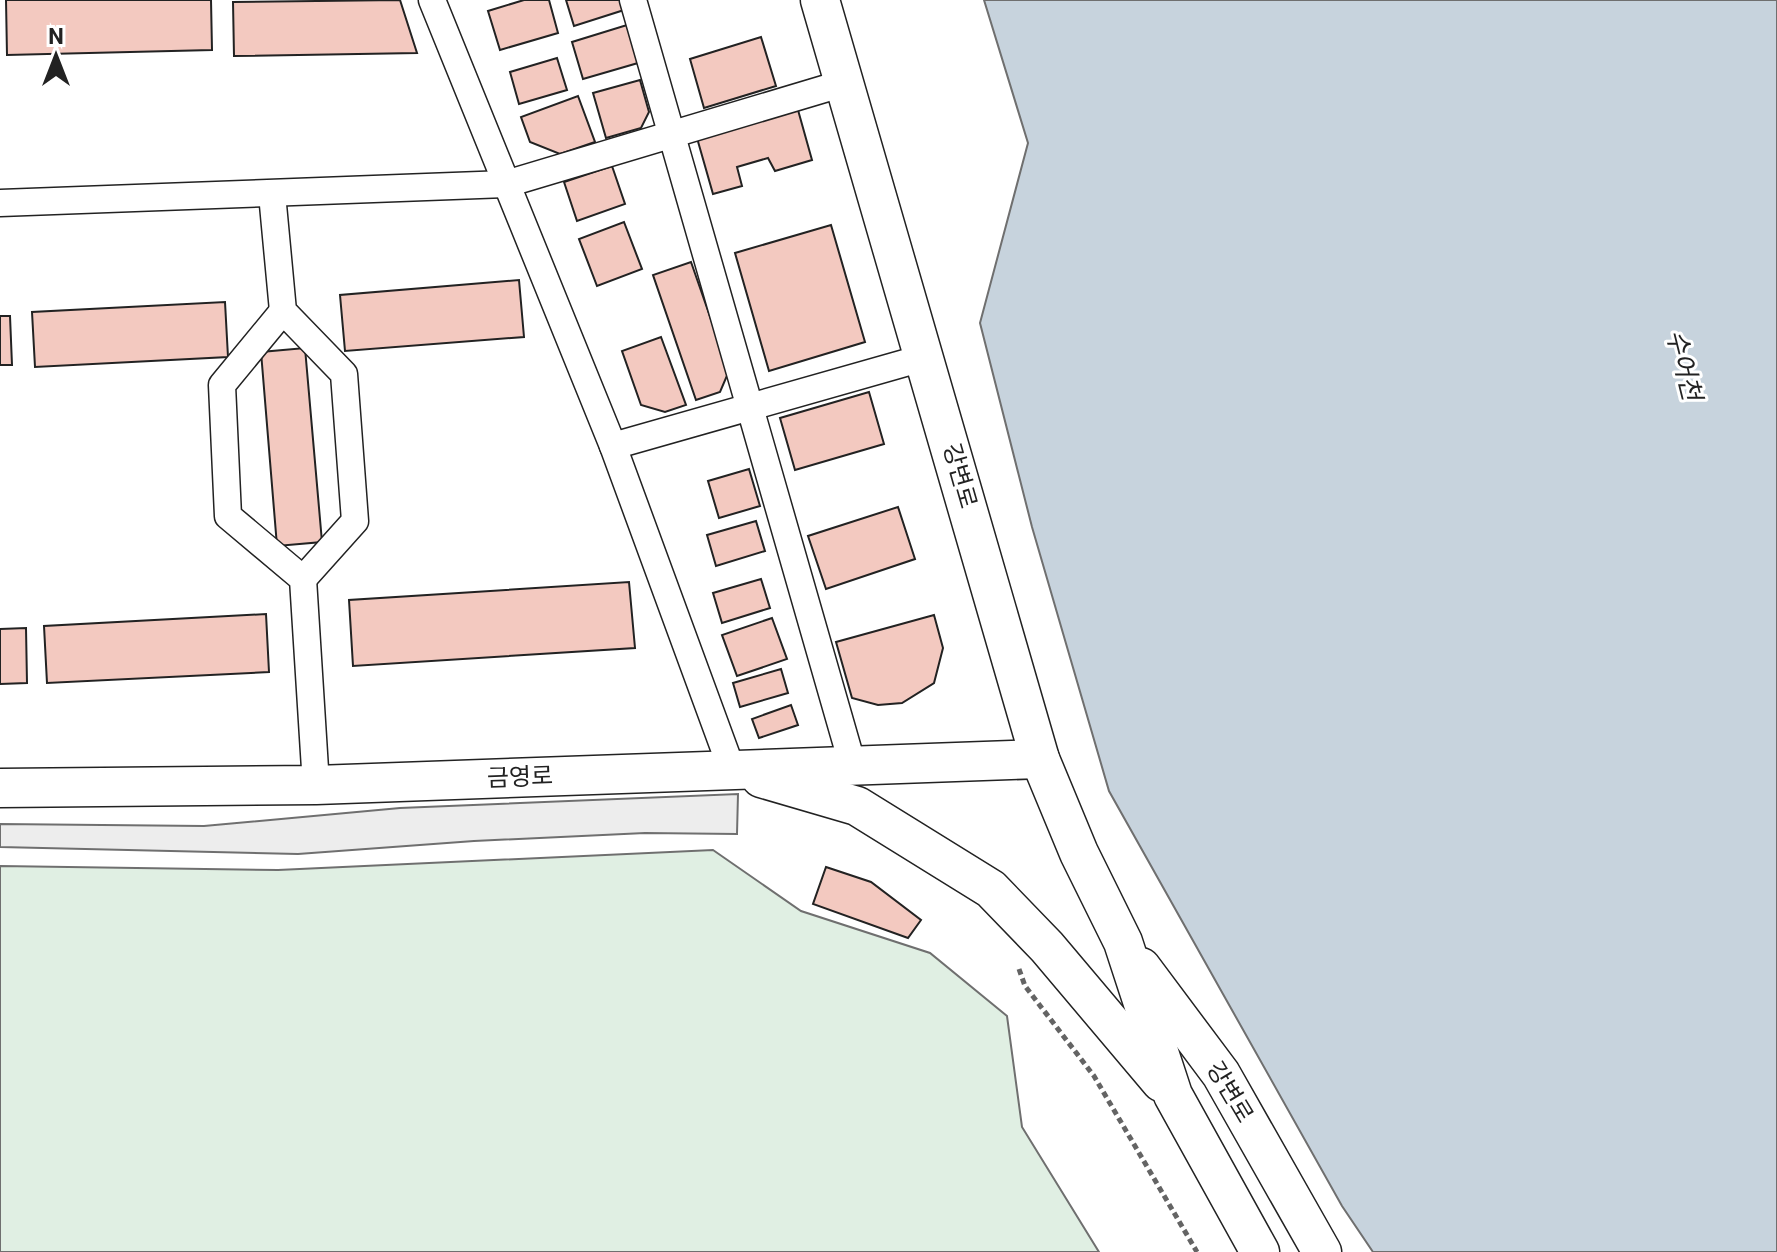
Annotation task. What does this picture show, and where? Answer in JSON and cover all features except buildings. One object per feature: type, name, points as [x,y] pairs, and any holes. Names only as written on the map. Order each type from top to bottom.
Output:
[{"type":"main road","name":"강변로","points":[[820,0],[926,357],[1040,759],[1079,853],[1123,942],[1173,1095],[1260,1252]]},
{"type":"main road","name":"금영로","points":[[0,788],[316,785],[852,763],[1040,759]]},
{"type":"main road","points":[[732,770],[857,806],[991,889],[1047,947],[1173,1095]]},
{"type":"main road","name":"강변로","points":[[1123,942],[1221,1074],[1322,1252]]},
{"type":"street","points":[[432,0],[613,446],[732,770]]},
{"type":"street","points":[[633,0],[852,763]]},
{"type":"street","points":[[0,203],[506,184],[844,83]]},
{"type":"street","points":[[272,194],[283,311],[344,374],[354,507],[355,521],[303,579],[316,785]]},
{"type":"street","points":[[283,311],[222,385],[228,516],[303,579]]},
{"type":"street","points":[[613,446],[751,404],[926,357]]},
{"type":"path","points":[[1016,958],[1025,986],[1094,1076],[1197,1252]]},
{"type":"green space","points":[[713,850],[801,911],[930,953],[1007,1016],[1022,1127],[1099,1252],[0,1252],[0,866],[278,870]]},
{"type":"shaded area","points":[[738,794],[737,834],[645,833],[298,854],[0,847],[0,824],[204,826],[400,808]]},
{"type":"water","name":"수어천","points":[[984,0],[1777,0],[1777,1252],[1373,1252],[1342,1206],[1109,791],[1032,527],[980,323],[1028,143]]}]
